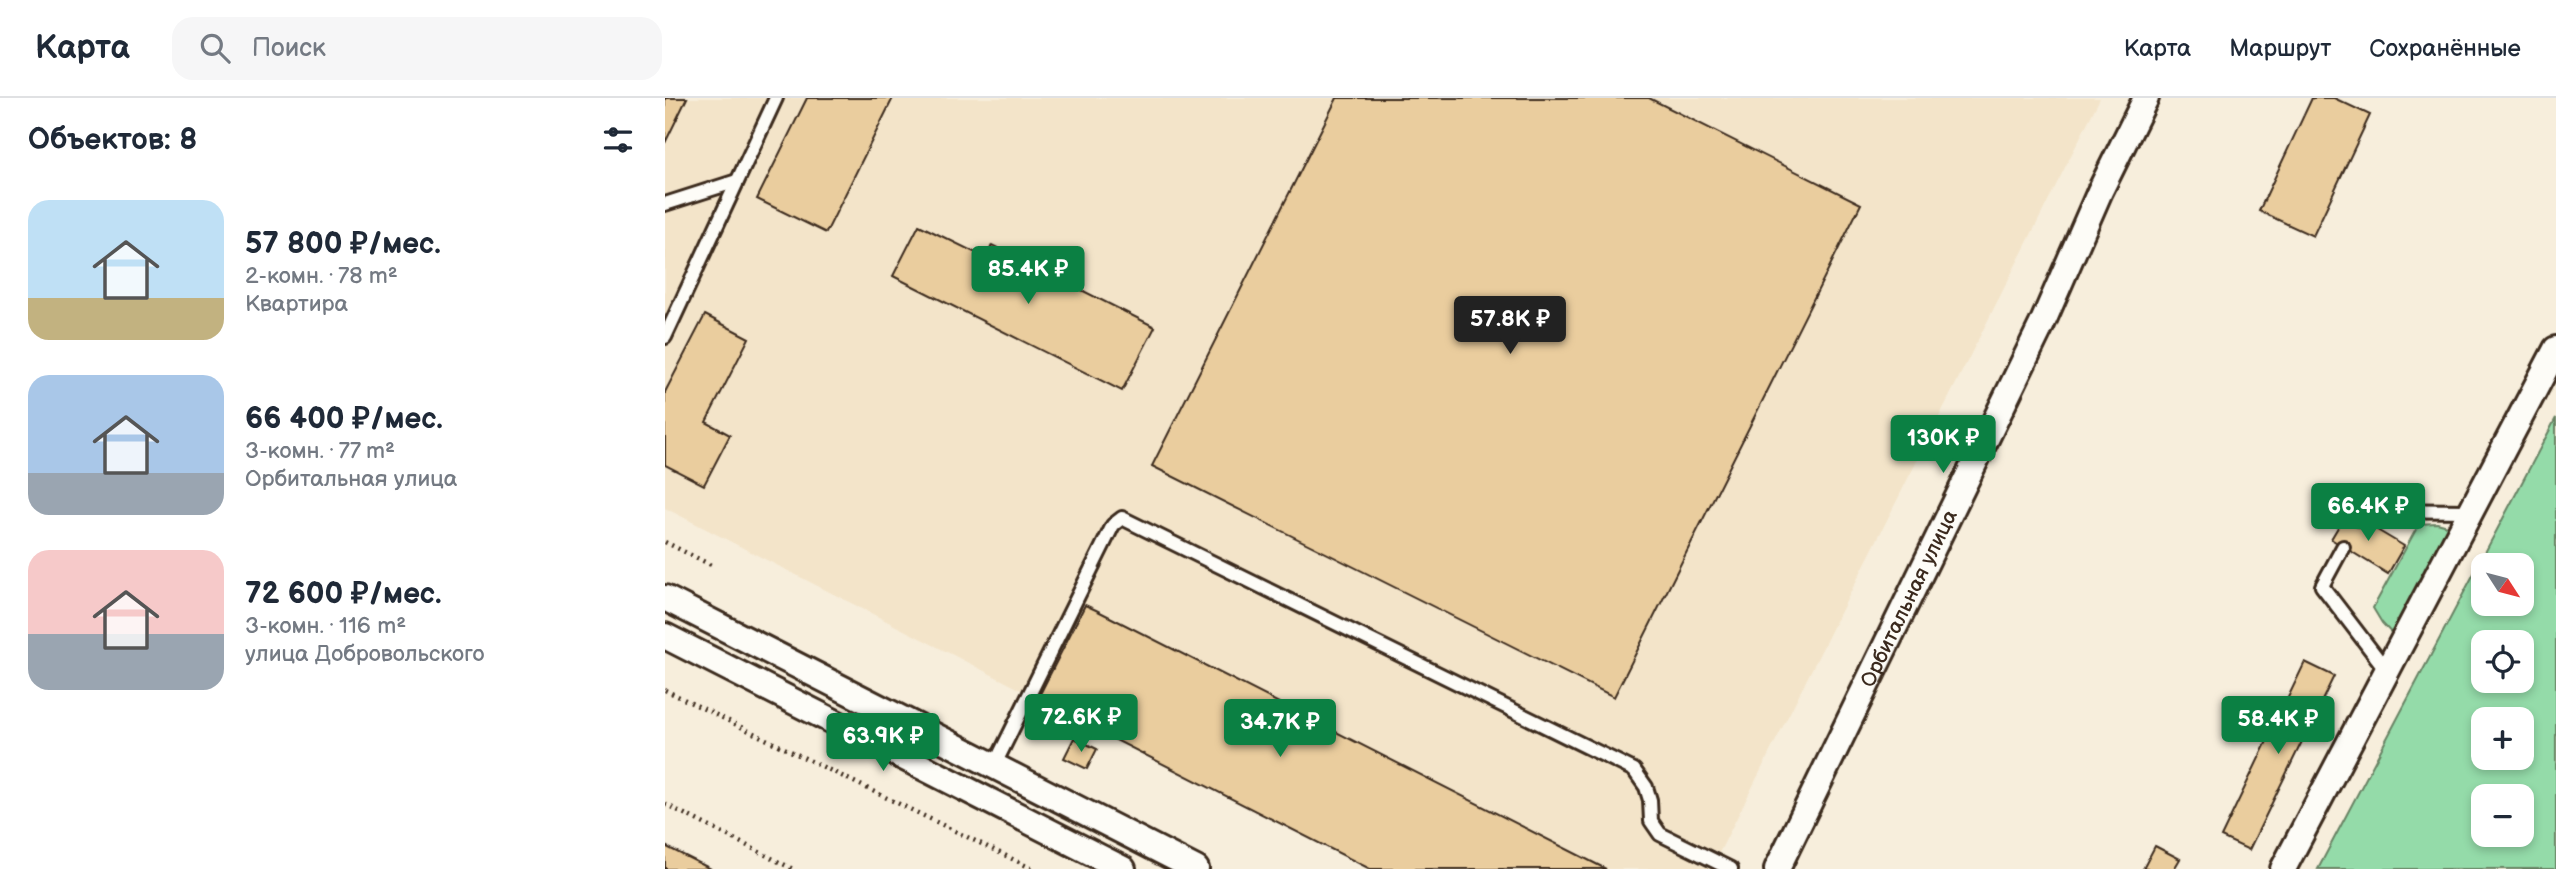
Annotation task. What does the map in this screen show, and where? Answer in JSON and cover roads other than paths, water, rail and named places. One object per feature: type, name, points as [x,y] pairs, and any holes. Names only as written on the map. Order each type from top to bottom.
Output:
[{"type":"street","name":"Орбитальная улица","points":[[1777,869],[2042,324],[2141,100]]},
{"type":"street","points":[[2287,861],[2556,349]]},
{"type":"street","points":[[665,598],[1196,869]]},
{"type":"street","points":[[665,636],[1123,869]]},
{"type":"lane","points":[[665,337],[776,98]]},
{"type":"lane","points":[[665,204],[737,181]]},
{"type":"lane","points":[[2359,519],[2363,510],[2471,511]]},
{"type":"lane","points":[[994,766],[1113,525],[1122,518],[1634,770],[1646,787],[1651,821],[1660,834],[1731,869]]},
{"type":"lane","points":[[2343,547],[2322,586],[2386,671]]}]
